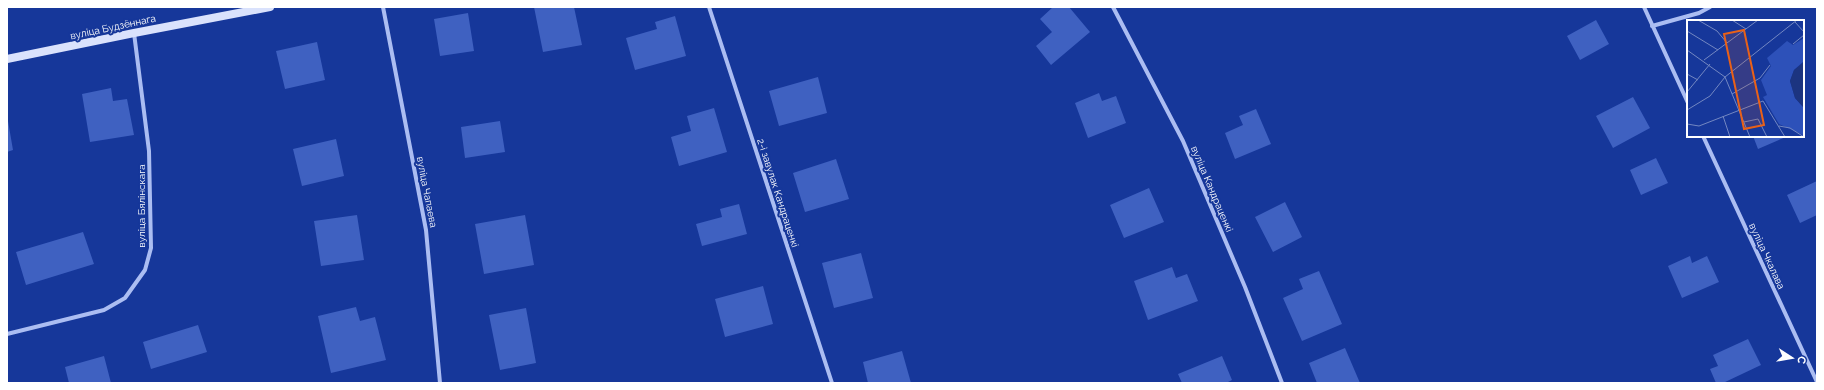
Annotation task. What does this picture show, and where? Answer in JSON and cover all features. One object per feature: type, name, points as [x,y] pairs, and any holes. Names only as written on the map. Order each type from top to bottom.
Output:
[{"type":"street","name":"вуліца Будзённага","points":[[7,59],[134,32],[270,7]]},
{"type":"street","name":"вуліца Чапаева","points":[[383,7],[426,230],[440,383]]},
{"type":"street","name":"2-і завулак Кандраценкі","points":[[709,7],[832,383]]},
{"type":"street","name":"вуліца Кандраценкі","points":[[1113,7],[1183,141],[1245,287],[1282,383]]},
{"type":"street","points":[[1644,7],[1687,101]]},
{"type":"street","points":[[1652,26],[1699,13],[1710,7]]},
{"type":"street","name":"вуліца Бялінскага","points":[[7,334],[104,310],[125,298],[145,270],[151,248],[149,151],[134,32]]},
{"type":"street","name":"вуліца Чкалава","points":[[1703,137],[1817,382]]},
{"type":"building","points":[[534,7],[574,7],[582,45],[543,52]]},
{"type":"building","points":[[1053,7],[1069,7],[1090,32],[1051,65],[1036,46],[1052,32],[1040,19]]},
{"type":"building","points":[[468,13],[474,51],[440,56],[434,19]]},
{"type":"building","points":[[675,16],[686,56],[635,70],[626,38],[657,29],[655,22]]},
{"type":"building","points":[[1596,20],[1609,44],[1580,60],[1567,36]]},
{"type":"building","points":[[317,42],[325,80],[285,89],[276,51]]},
{"type":"building","points":[[818,77],[827,113],[779,126],[769,91]]},
{"type":"building","points":[[111,88],[113,101],[127,99],[134,135],[90,142],[82,94]]},
{"type":"building","points":[[1099,93],[1102,101],[1116,96],[1126,123],[1088,138],[1075,103]]},
{"type":"building","points":[[1633,97],[1650,128],[1613,148],[1596,116]]},
{"type":"building","points":[[714,108],[727,152],[679,166],[671,137],[691,131],[687,116]]},
{"type":"building","points":[[1256,109],[1271,144],[1235,159],[1225,133],[1243,125],[1239,116]]},
{"type":"building","points":[[8,121],[13,150],[7,152],[7,122]]},
{"type":"building","points":[[500,121],[505,152],[465,158],[461,127]]},
{"type":"building","points":[[1753,137],[1786,137],[1758,149]]},
{"type":"building","points":[[336,139],[344,176],[302,186],[293,149]]},
{"type":"building","points":[[1656,158],[1668,183],[1641,195],[1630,170]]},
{"type":"building","points":[[836,159],[849,199],[805,212],[793,173]]},
{"type":"building","points":[[1817,181],[1817,215],[1800,223],[1787,195]]},
{"type":"building","points":[[1149,188],[1164,222],[1124,238],[1110,205]]},
{"type":"building","points":[[1285,202],[1302,237],[1273,252],[1255,217]]},
{"type":"building","points":[[739,204],[747,234],[702,246],[696,224],[722,217],[720,209]]},
{"type":"building","points":[[357,215],[364,260],[321,266],[314,221]]},
{"type":"building","points":[[525,215],[534,265],[484,274],[475,224]]},
{"type":"building","points":[[83,232],[94,264],[26,285],[16,252]]},
{"type":"building","points":[[861,253],[873,298],[834,308],[822,263]]},
{"type":"building","points":[[1690,256],[1692,263],[1707,256],[1719,282],[1682,298],[1668,266]]},
{"type":"building","points":[[1172,267],[1176,278],[1187,274],[1198,301],[1148,320],[1134,281]]},
{"type":"building","points":[[1319,271],[1342,324],[1302,341],[1283,298],[1303,289],[1299,279]]},
{"type":"building","points":[[763,286],[773,324],[725,337],[715,299]]},
{"type":"building","points":[[356,307],[360,321],[375,317],[386,360],[331,373],[318,316]]},
{"type":"building","points":[[526,308],[536,363],[500,370],[489,315]]},
{"type":"building","points":[[198,325],[207,352],[151,369],[143,342]]},
{"type":"building","points":[[1748,339],[1761,365],[1723,383],[1716,383],[1710,369],[1718,366],[1713,355]]},
{"type":"building","points":[[1345,348],[1360,383],[1317,383],[1309,363]]},
{"type":"building","points":[[902,351],[911,383],[868,383],[863,362]]},
{"type":"building","points":[[104,356],[111,383],[69,383],[65,367]]},
{"type":"building","points":[[1222,356],[1232,380],[1226,383],[1182,383],[1178,374]]}]
